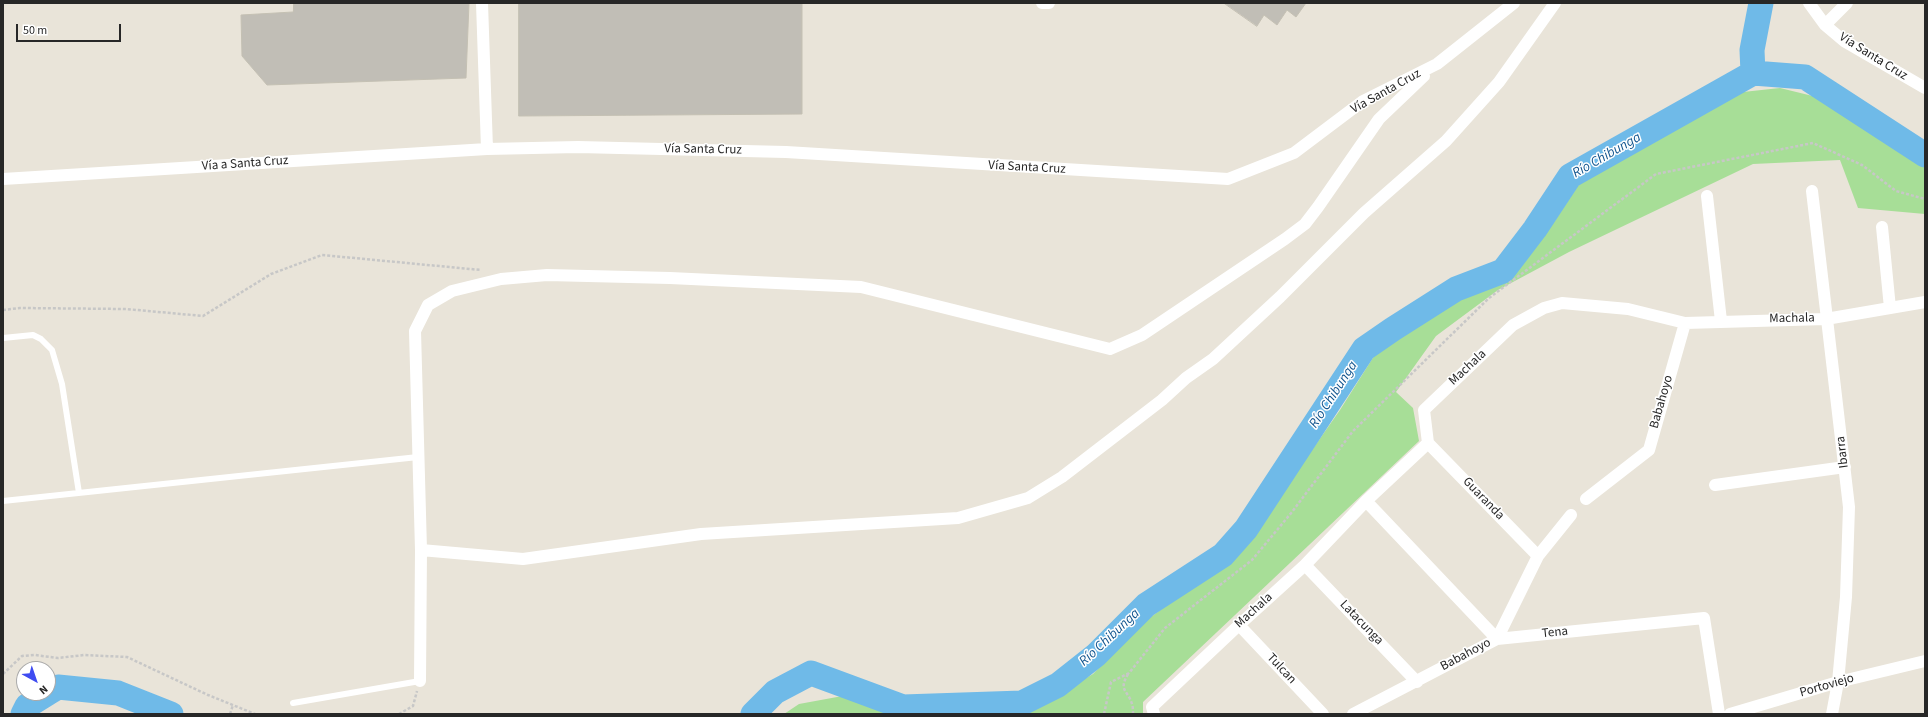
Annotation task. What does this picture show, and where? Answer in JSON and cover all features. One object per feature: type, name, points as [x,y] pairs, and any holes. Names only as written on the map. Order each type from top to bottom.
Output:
[{"type":"street","points":[[482,3],[487,149]]},
{"type":"street","points":[[1042,3],[1050,3]]},
{"type":"street","name":"Vía Santa Cruz","points":[[487,149],[578,147],[786,152],[1228,179],[1294,153],[1363,101],[1437,64],[1514,3]]},
{"type":"street","points":[[421,550],[523,559],[700,534],[958,518],[1028,498],[1062,477],[1162,400],[1186,378],[1213,359],[1280,296],[1364,213],[1446,141],[1499,82],[1554,3]]},
{"type":"street","name":"Vía Santa Cruz","points":[[1809,3],[1825,25],[1844,41],[1925,88]]},
{"type":"street","points":[[1825,25],[1847,3]]},
{"type":"street","points":[[420,681],[421,550],[415,331],[428,305],[452,291],[501,279],[563,275],[670,278],[860,287],[1110,349],[1142,335],[1278,244],[1305,224],[1379,119],[1437,64]]},
{"type":"street","name":"Vía a Santa Cruz","points":[[3,179],[487,149]]},
{"type":"street","name":"Ibarra","points":[[1812,191],[1849,507],[1846,597],[1838,682],[1832,714]]},
{"type":"street","points":[[1707,196],[1721,321]]},
{"type":"street","points":[[1882,227],[1890,308]]},
{"type":"street","name":"Machala","points":[[1154,714],[1152,707],[1238,625],[1305,565],[1366,501],[1428,443],[1424,410],[1513,325],[1544,308],[1562,303],[1628,309],[1685,323],[1826,319],[1925,302]]},
{"type":"street","name":"Babahoyo","points":[[1586,499],[1649,450],[1685,323]]},
{"type":"street","name":"Guaranda","points":[[1428,443],[1538,556]]},
{"type":"street","points":[[1715,485],[1845,467]]},
{"type":"street","points":[[1366,501],[1497,639]]},
{"type":"street","name":"Babahoyo","points":[[1353,714],[1497,639],[1538,556],[1571,515]]},
{"type":"street","name":"Latacunga","points":[[1305,565],[1416,682]]},
{"type":"street","name":"Tena","points":[[1497,639],[1704,618],[1720,714]]},
{"type":"street","name":"Tulcan","points":[[1238,625],[1323,714]]},
{"type":"street","name":"Portoviejo","points":[[1730,714],[1838,682],[1925,661]]},
{"type":"lane","points":[[3,338],[33,335],[41,339],[52,350],[62,384],[79,493]]},
{"type":"lane","points":[[3,500],[418,457]]},
{"type":"lane","points":[[293,703],[420,681]]},
{"type":"path","points":[[3,310],[20,308],[126,309],[203,316],[271,274],[322,255],[483,270]]},
{"type":"path","points":[[3,674],[22,656],[35,655],[58,658],[84,655],[127,657],[255,714]]},
{"type":"path","points":[[1128,673],[1125,680],[1124,691],[1132,704],[1133,714]]},
{"type":"path","points":[[399,714],[413,706],[420,681]]},
{"type":"path","points":[[230,714],[233,705]]},
{"type":"green space","points":[[1780,88],[1833,101],[1896,141],[1925,164],[1925,214],[1858,208],[1840,160],[1753,164],[1569,252],[1498,290],[1436,336],[1396,392],[1413,408],[1419,441],[1143,702],[1143,714],[999,714],[1036,707],[1093,674],[1140,625],[1212,572],[1258,527],[1340,410],[1381,345],[1527,252],[1554,222],[1583,178],[1663,133],[1743,92]]},
{"type":"green space","points":[[848,695],[923,712],[947,714],[784,714],[799,704]]},
{"type":"building","points":[[294,3],[469,3],[466,78],[267,85],[242,56],[241,15],[293,12]]},
{"type":"building","points":[[519,3],[802,3],[802,114],[519,116]]},
{"type":"building","points":[[1224,3],[1306,3],[1296,17],[1287,10],[1277,25],[1264,15],[1257,26]]},
{"type":"waterway","points":[[1753,73],[1752,50],[1761,3]]},
{"type":"waterway","name":"Río Chibunga","points":[[753,714],[775,692],[811,673],[903,707],[1022,703],[1058,685],[1096,655],[1146,605],[1223,555],[1246,529],[1364,349],[1456,289],[1503,271],[1535,229],[1570,176],[1753,73],[1805,77],[1925,155]]},
{"type":"waterway","name":"Río Chibunga","points":[[56,688],[58,687],[118,693],[171,714]]},
{"type":"waterway","name":"Río Chibunga","points":[[23,714],[27,706],[35,701]]}]
